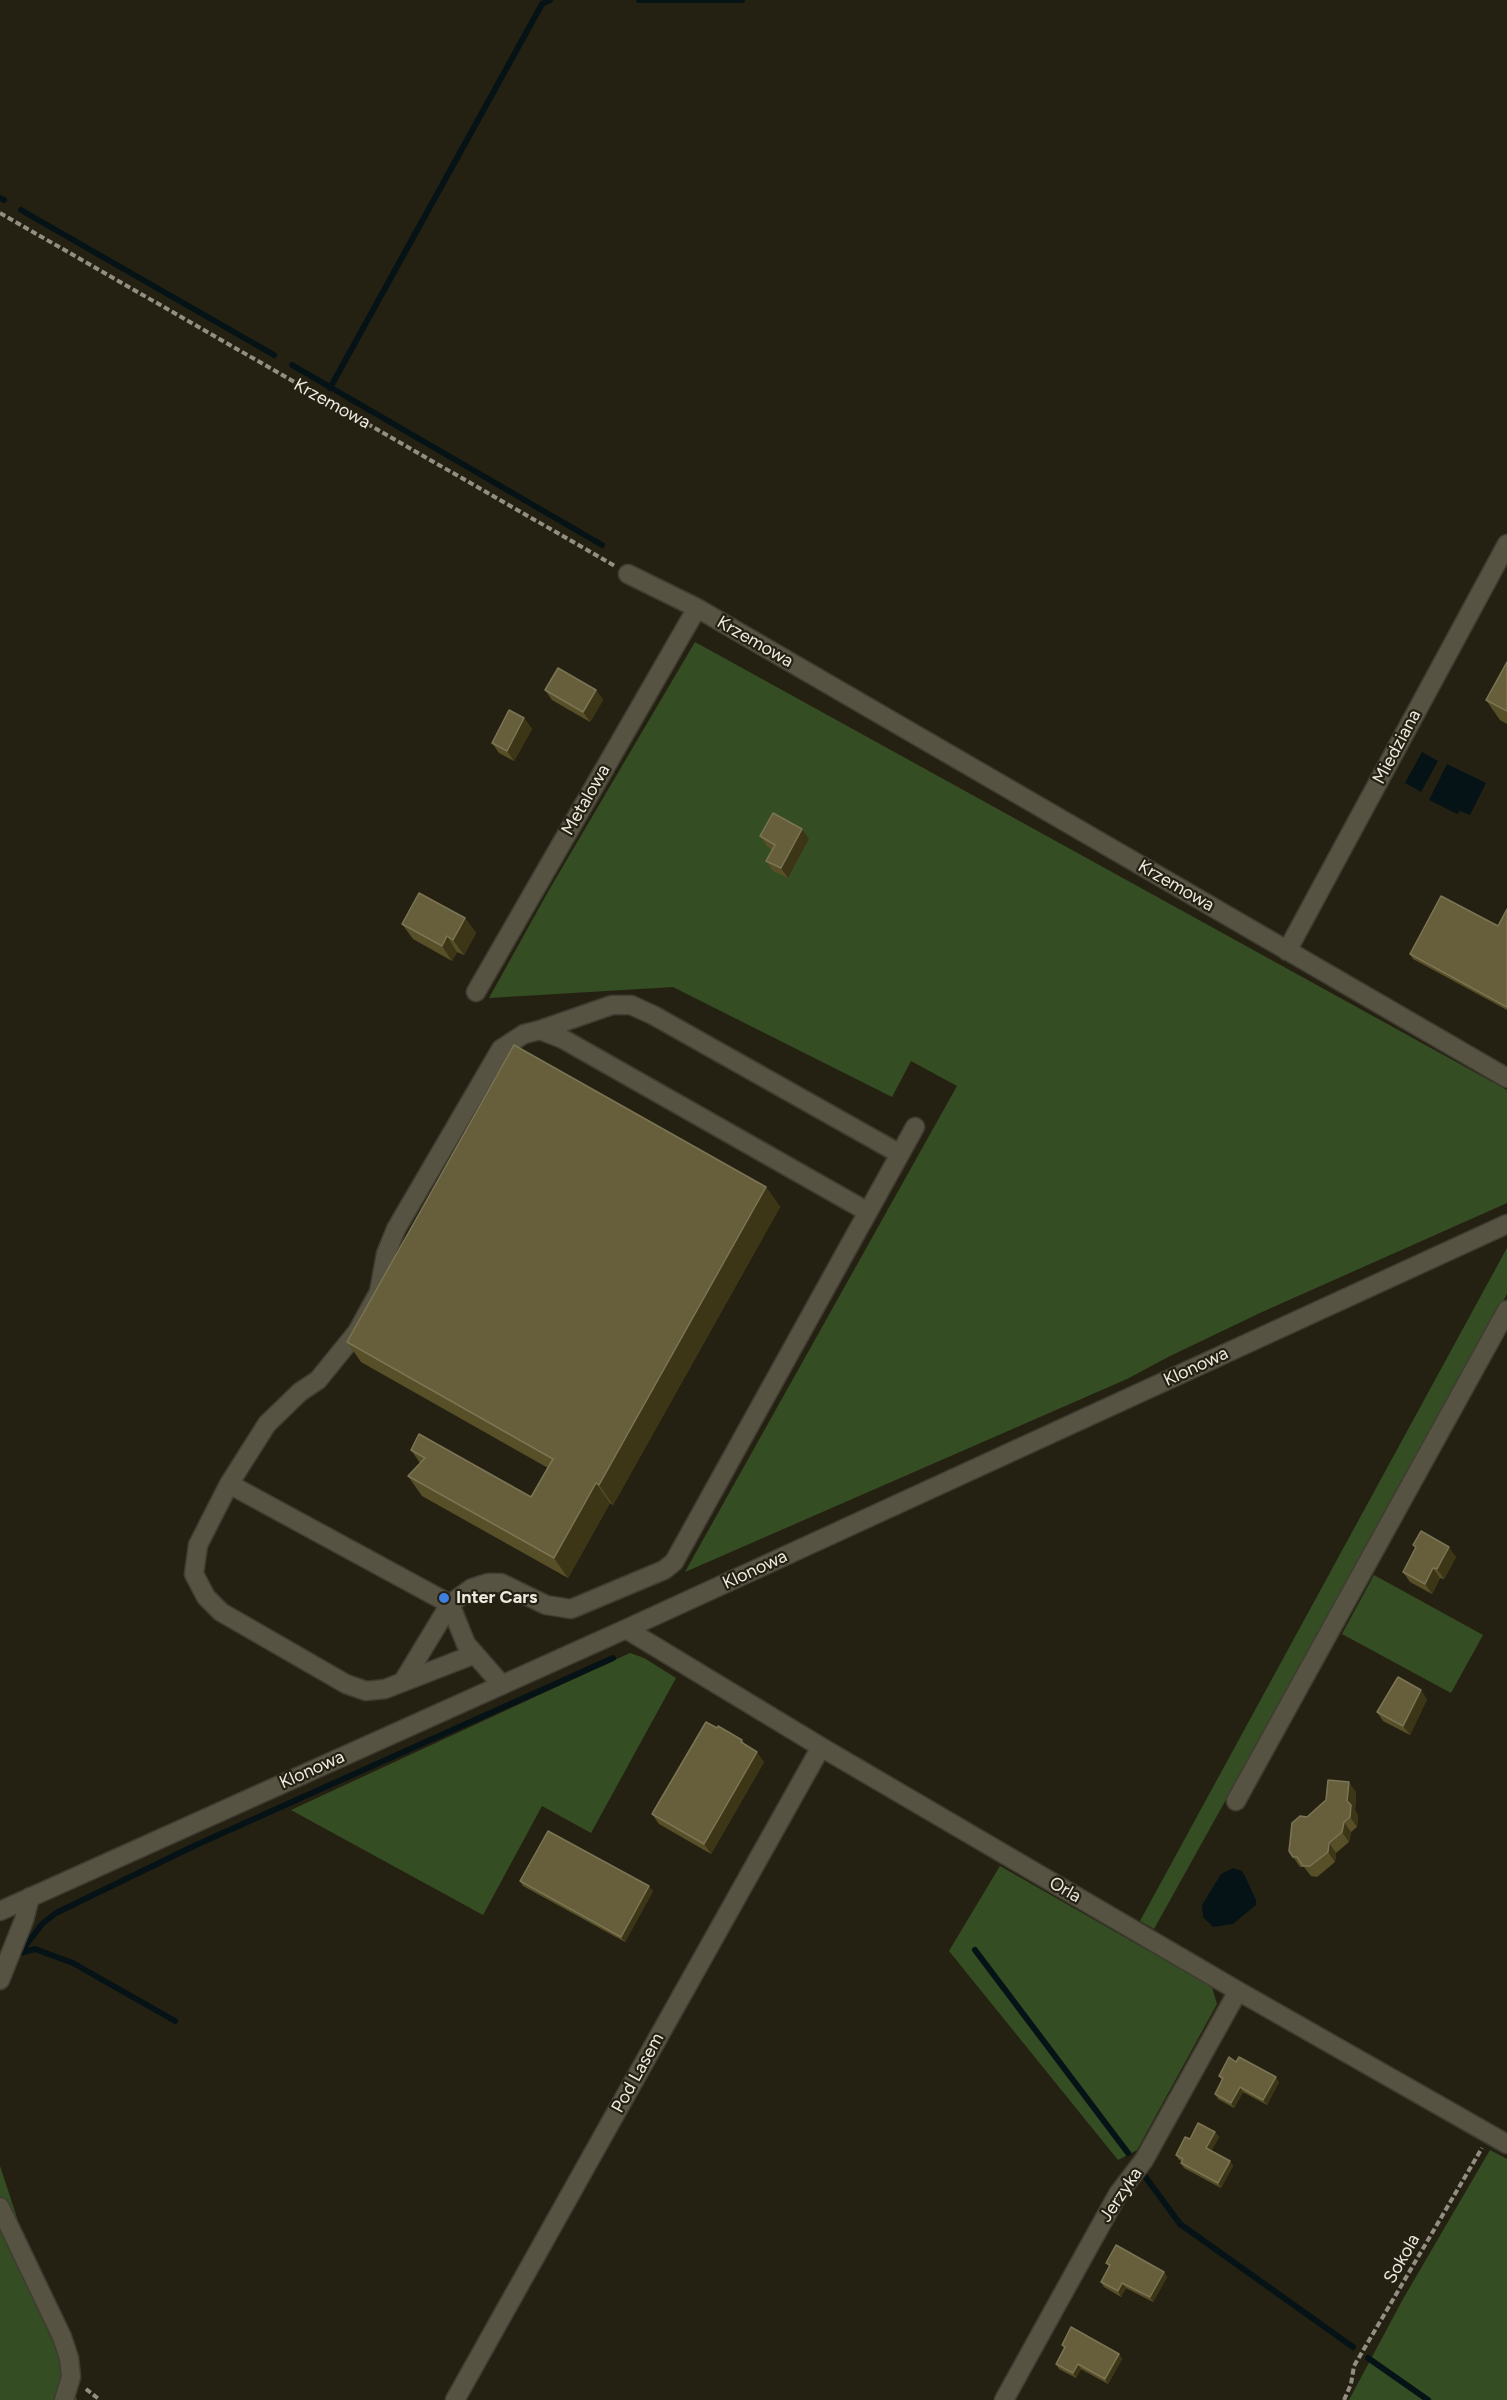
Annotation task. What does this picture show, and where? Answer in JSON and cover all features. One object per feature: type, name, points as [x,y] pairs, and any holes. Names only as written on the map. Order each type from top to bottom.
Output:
[{"type":"street","name":"Miedziana","points":[[1287,951],[1507,544]]},
{"type":"street","name":"Krzemowa","points":[[628,574],[697,608],[1507,1078]]},
{"type":"street","name":"Metalowa","points":[[476,992],[697,608]]},
{"type":"street","points":[[475,1654],[385,1689],[366,1691],[346,1684],[221,1612],[206,1597],[194,1574],[198,1545],[229,1485],[267,1424],[300,1392],[318,1380],[357,1332],[379,1292],[386,1254],[396,1229],[501,1049],[524,1035],[612,1005],[631,1005],[653,1015],[900,1154]]},
{"type":"street","points":[[540,1030],[563,1039],[868,1212]]},
{"type":"street","points":[[404,1680],[450,1604],[472,1588],[488,1583],[501,1583],[546,1605],[571,1609],[664,1570],[674,1562],[915,1127]]},
{"type":"street","name":"Klonowa","points":[[0,1911],[626,1629],[1507,1224]]},
{"type":"street","points":[[1236,1801],[1507,1310]]},
{"type":"street","points":[[229,1485],[450,1604],[466,1644],[502,1685]]},
{"type":"street","name":"Orla","points":[[626,1629],[820,1747],[1238,1991],[1507,2144]]},
{"type":"street","name":"Pod Lasem","points":[[455,2400],[820,1747]]},
{"type":"street","points":[[0,1980],[24,1920],[30,1898]]},
{"type":"street","name":"Jerzyka","points":[[1004,2400],[1118,2194],[1144,2160],[1238,1991]]},
{"type":"street","points":[[0,2206],[62,2337],[69,2358],[71,2378],[64,2400]]},
{"type":"path","name":"Krzemowa","points":[[0,213],[628,574]]},
{"type":"path","name":"Sokola","points":[[1344,2400],[1351,2384],[1354,2366],[1490,2135]]},
{"type":"green space","points":[[695,642],[1507,1090],[1507,1203],[1262,1312],[1127,1379],[685,1572],[957,1086],[911,1061],[892,1097],[673,987],[489,998],[549,890]]},
{"type":"green space","points":[[1507,1248],[1507,1294],[1154,1929],[1140,1921]]},
{"type":"green space","points":[[1374,1575],[1483,1635],[1451,1693],[1342,1634]]},
{"type":"green space","points":[[630,1653],[644,1658],[676,1678],[591,1833],[542,1806],[483,1915],[291,1810]]},
{"type":"green space","points":[[1000,1866],[1212,1987],[1217,2004],[1137,2150],[1118,2160],[949,1951]]},
{"type":"green space","points":[[1490,2150],[1507,2159],[1507,2400],[1349,2400],[1403,2299]]},
{"type":"green space","points":[[0,2166],[77,2400],[0,2400]]},
{"type":"shaded area","points":[[1422,752],[1438,761],[1421,792],[1405,783]]},
{"type":"shaded area","points":[[1447,764],[1486,783],[1470,815],[1460,811],[1457,814],[1429,800]]},
{"type":"shaded area","points":[[1233,1868],[1242,1871],[1256,1900],[1256,1905],[1233,1924],[1213,1927],[1203,1917],[1202,1905],[1221,1874]]},
{"type":"building","points":[[1507,662],[1507,711],[1486,700]]},
{"type":"building","points":[[558,668],[596,690],[583,712],[545,690]]},
{"type":"building","points":[[509,710],[524,718],[507,751],[492,743]]},
{"type":"building","points":[[773,813],[802,829],[781,868],[766,861],[775,845],[760,836]]},
{"type":"building","points":[[419,893],[465,918],[453,940],[447,936],[442,946],[402,924]]},
{"type":"building","points":[[1441,896],[1498,926],[1507,909],[1507,1007],[1410,954]]},
{"type":"building","points":[[514,1045],[766,1187],[599,1485],[596,1483],[554,1558],[408,1476],[425,1458],[411,1450],[419,1434],[531,1497],[553,1459],[347,1342]]},
{"type":"building","points":[[1421,1531],[1449,1547],[1437,1569],[1433,1568],[1425,1584],[1403,1572],[1416,1547],[1413,1545]]},
{"type":"building","points":[[1398,1677],[1421,1690],[1403,1726],[1377,1712]]},
{"type":"building","points":[[706,1722],[742,1740],[741,1742],[757,1752],[704,1844],[652,1814]]},
{"type":"building","points":[[1328,1780],[1349,1782],[1347,1801],[1351,1805],[1350,1817],[1344,1822],[1342,1832],[1329,1843],[1328,1852],[1310,1866],[1303,1866],[1289,1851],[1292,1823],[1300,1816],[1307,1817],[1326,1800]]},
{"type":"building","points":[[548,1831],[649,1886],[621,1937],[520,1881]]},
{"type":"building","points":[[1229,2057],[1236,2062],[1239,2057],[1276,2077],[1263,2100],[1240,2087],[1231,2103],[1215,2094],[1223,2078],[1219,2076]]},
{"type":"building","points":[[1198,2123],[1215,2132],[1206,2148],[1230,2161],[1218,2183],[1181,2163],[1183,2159],[1176,2155],[1185,2137],[1190,2139]]},
{"type":"building","points":[[1116,2245],[1164,2272],[1150,2297],[1122,2283],[1118,2291],[1101,2282],[1110,2265],[1106,2263]]},
{"type":"building","points":[[1071,2327],[1119,2354],[1105,2379],[1078,2364],[1073,2373],[1056,2364],[1065,2347],[1062,2345]]},
{"type":"waterway","points":[[330,388],[542,4],[550,0]]},
{"type":"waterway","points":[[639,0],[742,0]]},
{"type":"waterway","points":[[0,198],[4,200]]},
{"type":"waterway","points":[[21,210],[274,355]]},
{"type":"waterway","points":[[292,365],[602,545]]},
{"type":"waterway","points":[[175,2021],[73,1963],[35,1949],[20,1953],[42,1924],[56,1913],[196,1845],[613,1658]]},
{"type":"waterway","points":[[975,1950],[1128,2153]]},
{"type":"waterway","points":[[1144,2175],[1180,2224],[1353,2347]]},
{"type":"waterway","points":[[1368,2358],[1428,2400]]},
{"type":"place","name":"Inter Cars","points":[[444,1598]]}]
